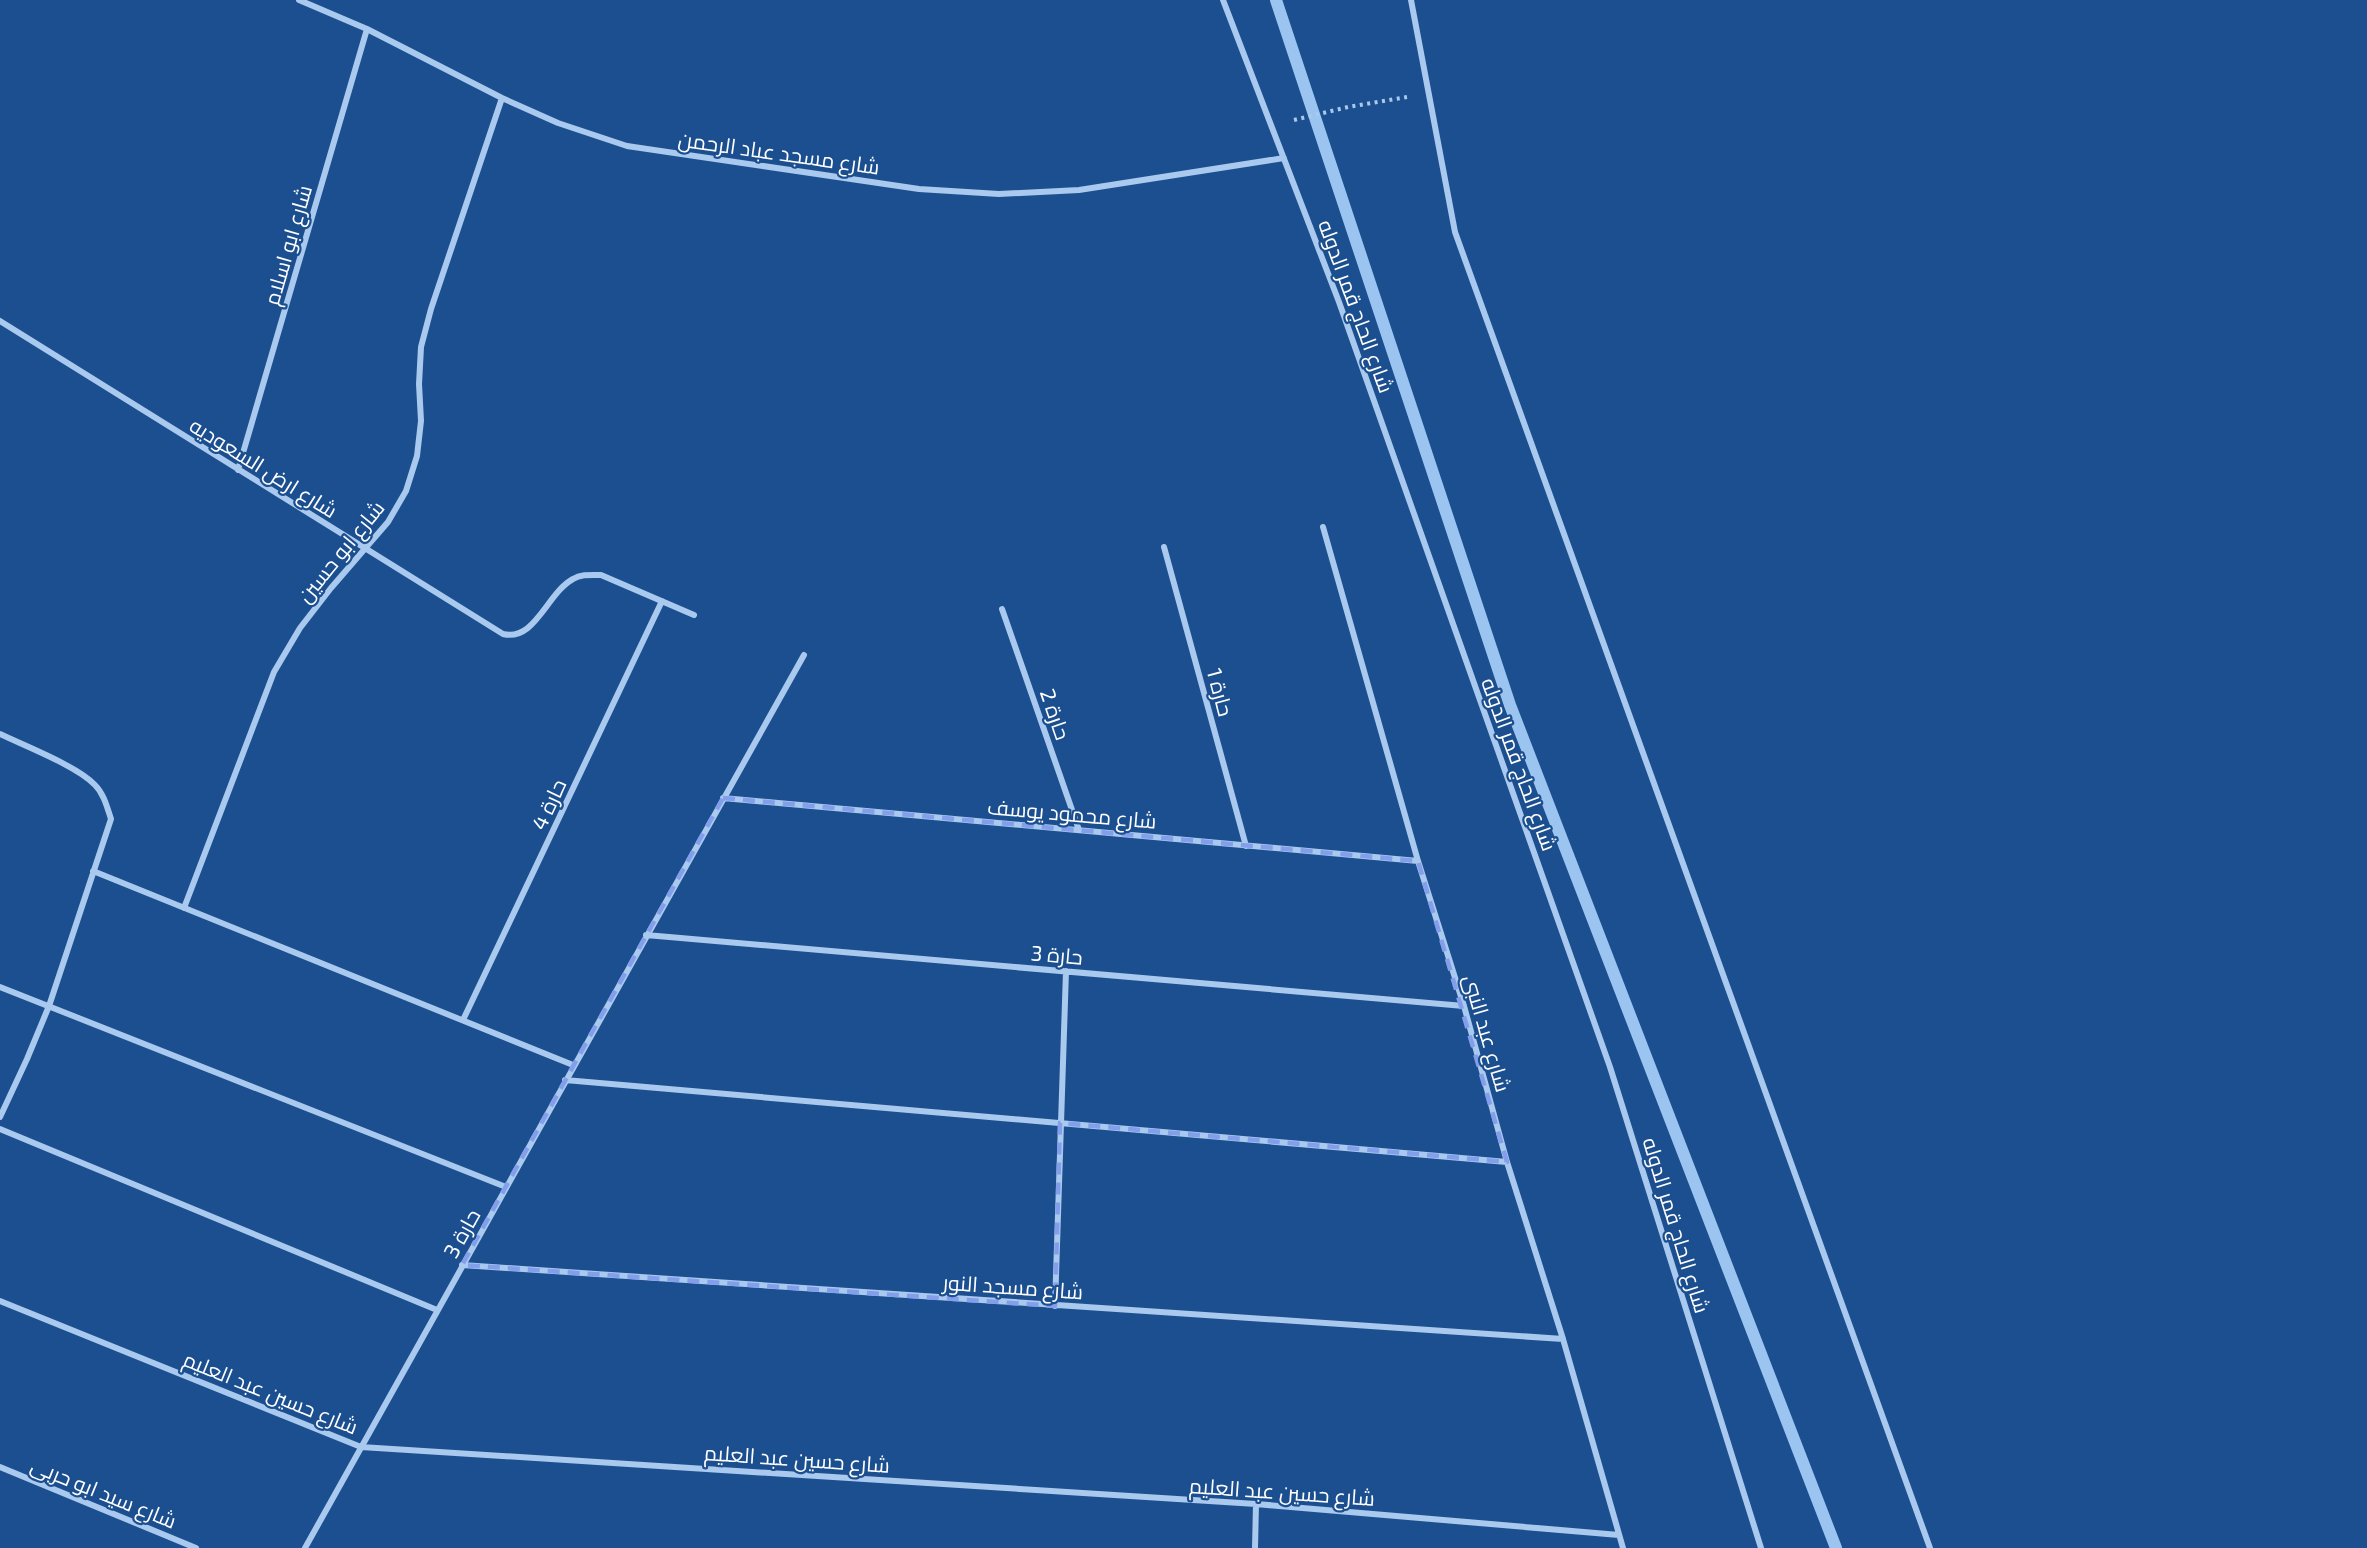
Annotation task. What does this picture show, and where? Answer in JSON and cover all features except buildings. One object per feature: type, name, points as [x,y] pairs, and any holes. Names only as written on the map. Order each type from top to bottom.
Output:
[{"type":"street","name":"شارع مسجد عباد الرحمن","points":[[299,0],[367,29],[502,98],[558,123],[627,146],[920,189],[999,194],[1079,190],[1284,159]]},
{"type":"street","name":"شارع الحاج قمر الدوله","points":[[1223,0],[1339,302],[1610,1067],[1761,1548]]},
{"type":"street","points":[[1411,0],[1455,232],[1930,1548]]},
{"type":"street","name":"شارع ابو اسلام","points":[[238,470],[367,29]]},
{"type":"street","name":"شارع ابو حسين","points":[[184,908],[274,672],[300,628],[388,522],[406,490],[417,456],[421,421],[419,384],[421,347],[431,309],[502,98]]},
{"type":"street","name":"شارع ارض السعوديه","points":[[0,321],[503,634],[511,636],[526,631],[563,585],[587,574],[601,575],[694,615]]},
{"type":"street","name":"شارع عبد النبى","points":[[1323,527],[1418,861],[1464,1006],[1507,1162],[1563,1339],[1623,1548]]},
{"type":"street","name":"حارة 1","points":[[1164,547],[1246,846]]},
{"type":"street","name":"حارة 4","points":[[463,1020],[662,601]]},
{"type":"street","name":"حارة 2","points":[[1002,609],[1079,830]]},
{"type":"street","name":"حارة 3","points":[[305,1548],[804,655]]},
{"type":"street","points":[[0,734],[81,773],[96,786],[105,799],[111,819],[49,1006],[0,1117]]},
{"type":"street","name":"شارع محمود يوسف","points":[[723,798],[1418,861]]},
{"type":"street","points":[[93,871],[573,1065]]},
{"type":"street","name":"حارة 3","points":[[646,935],[1464,1006]]},
{"type":"street","points":[[1055,1306],[1066,971]]},
{"type":"street","points":[[0,987],[506,1187]]},
{"type":"street","points":[[565,1080],[1507,1162]]},
{"type":"street","points":[[0,1129],[437,1310]]},
{"type":"street","name":"شارع مسجد النور","points":[[462,1265],[1563,1339]]},
{"type":"street","name":"شارع حسين عبد العليم","points":[[0,1301],[361,1446],[1256,1504],[1619,1535]]},
{"type":"street","name":"شارع سيد ابو حربى","points":[[0,1467],[196,1548]]},
{"type":"street","points":[[1255,1548],[1256,1504]]},
{"type":"path","points":[[1304,118],[1348,107],[1429,94]]},
{"type":"highlighted area","points":[[723,798],[1418,861],[1507,1162],[1060,1123],[1055,1306],[462,1265]]},
{"type":"waterway","points":[[1276,0],[1510,705],[1836,1548]]}]
